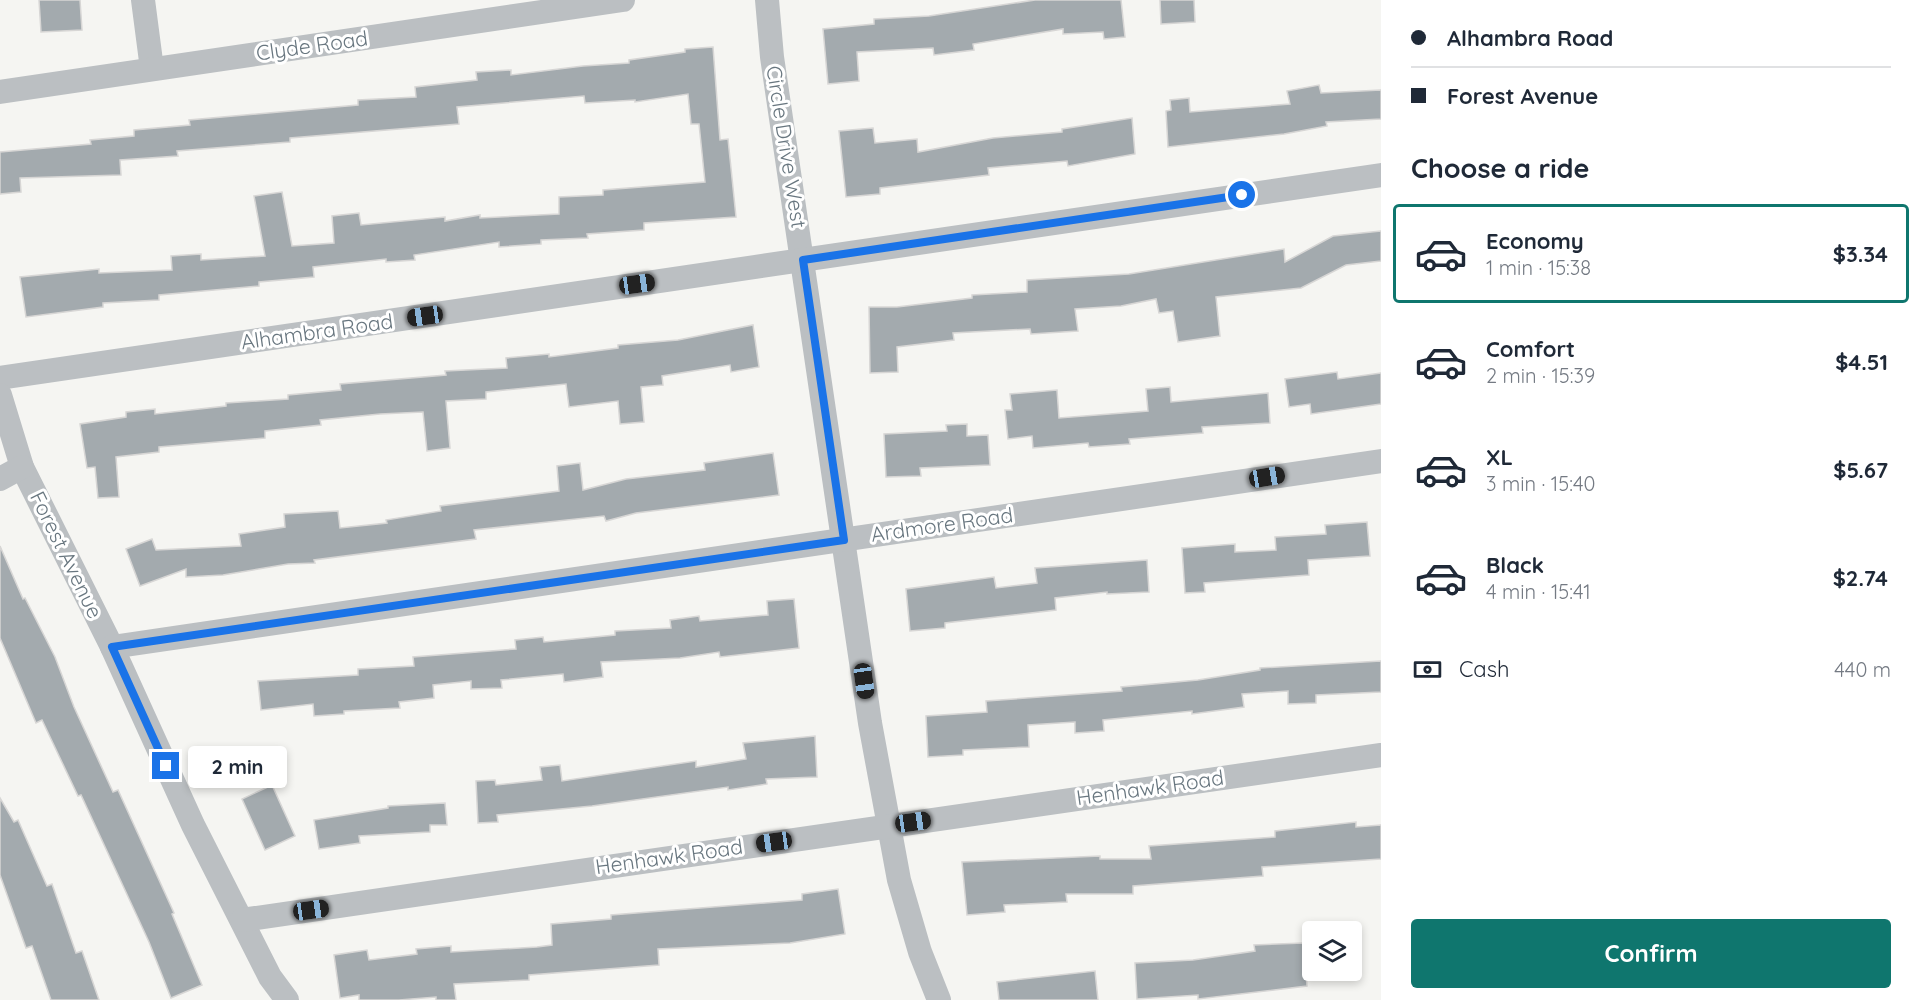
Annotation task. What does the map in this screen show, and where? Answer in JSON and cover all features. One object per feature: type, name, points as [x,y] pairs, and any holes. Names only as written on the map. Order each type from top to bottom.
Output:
[{"type":"street","points":[[142,0],[152,69]]},
{"type":"street","name":"Clyde Road","points":[[0,92],[593,2],[623,0]]},
{"type":"street","name":"Circle Drive West","points":[[767,0],[772,57],[870,723],[899,880],[920,952],[939,1000]]},
{"type":"street","name":"Alhambra Road","points":[[0,378],[1381,175]]},
{"type":"street","name":"Forest Avenue","points":[[0,394],[22,467],[112,647],[193,825],[270,977],[286,1000]]},
{"type":"street","name":"Ardmore Road","points":[[112,647],[1381,460]]},
{"type":"street","points":[[0,479],[22,467]]},
{"type":"street","name":"Henhawk Road","points":[[242,920],[1381,755]]},
{"type":"building","points":[[39,0],[80,0],[82,30],[41,32]]},
{"type":"building","points":[[1035,0],[1121,0],[1125,37],[1104,39],[1103,32],[1063,34],[1063,29],[973,44],[974,50],[934,55],[933,48],[857,52],[859,81],[828,84],[823,29],[874,24],[874,19],[929,16]]},
{"type":"building","points":[[1160,0],[1194,0],[1195,22],[1161,24]]},
{"type":"building","points":[[713,47],[720,140],[728,139],[736,217],[644,223],[644,230],[587,234],[588,238],[541,240],[541,244],[499,247],[499,242],[414,255],[415,260],[386,262],[386,259],[313,267],[314,277],[259,282],[259,286],[159,295],[159,300],[103,303],[103,307],[26,317],[20,277],[99,269],[99,273],[172,270],[171,256],[201,254],[201,260],[265,256],[254,196],[282,192],[292,246],[334,243],[332,216],[359,213],[361,225],[445,217],[445,221],[480,215],[480,218],[559,214],[559,197],[603,195],[603,190],[705,182],[699,124],[691,124],[688,94],[635,102],[635,100],[585,103],[584,96],[457,107],[459,124],[290,138],[290,142],[177,151],[178,156],[120,160],[121,175],[20,178],[21,192],[0,194],[0,152],[91,144],[90,140],[134,136],[134,130],[190,125],[189,120],[358,105],[358,100],[416,97],[415,87],[477,80],[476,72],[511,70],[511,75],[629,63],[629,60],[685,52],[685,49]]},
{"type":"building","points":[[1319,85],[1321,93],[1381,90],[1381,119],[1326,122],[1327,126],[1284,134],[1168,147],[1166,111],[1171,110],[1170,100],[1189,98],[1190,112],[1290,104],[1287,91]]},
{"type":"building","points":[[1132,118],[1135,154],[1068,166],[1067,161],[988,168],[989,175],[880,188],[880,194],[846,197],[839,131],[873,128],[875,143],[917,139],[918,152],[993,138],[1062,132],[1062,129]]},
{"type":"building","points":[[1381,231],[1381,261],[1346,265],[1301,288],[1216,297],[1220,336],[1178,342],[1173,311],[1159,313],[1156,299],[1121,306],[1075,309],[1078,331],[1031,334],[1030,329],[953,333],[954,340],[897,347],[898,372],[870,373],[869,307],[897,307],[972,298],[972,295],[1027,292],[1027,280],[1129,274],[1284,249],[1285,262],[1333,236]]},
{"type":"building","points":[[753,325],[759,367],[731,372],[730,365],[662,376],[663,385],[641,387],[644,422],[620,424],[618,401],[569,407],[566,384],[486,392],[486,399],[446,401],[450,448],[427,451],[423,412],[380,414],[320,420],[321,425],[265,431],[265,438],[159,447],[159,452],[116,457],[119,497],[98,498],[95,467],[87,468],[80,424],[126,417],[126,412],[155,409],[155,414],[226,406],[226,403],[288,399],[288,395],[341,390],[340,384],[446,375],[445,371],[507,368],[506,358],[549,354],[549,357],[618,348],[618,345],[678,340]]},
{"type":"building","points":[[1337,372],[1338,379],[1381,373],[1381,404],[1311,414],[1310,404],[1289,407],[1285,379]]},
{"type":"building","points":[[1170,387],[1171,402],[1268,393],[1270,423],[1202,427],[1203,433],[1129,439],[1130,444],[1089,447],[1088,443],[1033,448],[1032,436],[1008,439],[1005,410],[1012,410],[1010,394],[1057,390],[1059,418],[1148,411],[1146,389]]},
{"type":"building","points":[[967,424],[967,436],[988,435],[990,465],[920,468],[921,476],[886,477],[884,434],[947,431],[946,425]]},
{"type":"building","points":[[773,453],[779,495],[636,513],[606,521],[604,516],[474,530],[476,539],[314,560],[315,563],[288,564],[223,575],[186,577],[186,569],[140,586],[126,549],[152,539],[156,550],[241,546],[239,534],[285,527],[284,514],[338,511],[340,528],[387,523],[386,520],[441,511],[440,506],[559,491],[557,466],[580,463],[583,490],[626,479],[705,470],[704,463]]},
{"type":"building","points":[[1367,522],[1370,556],[1308,560],[1309,575],[1204,583],[1205,592],[1185,593],[1182,548],[1235,544],[1235,552],[1276,550],[1275,537],[1326,534],[1325,525]]},
{"type":"building","points":[[0,546],[23,599],[25,598],[55,657],[74,707],[113,792],[118,790],[174,913],[172,914],[202,985],[171,998],[149,942],[81,795],[78,796],[42,720],[36,723],[0,638]]},
{"type":"building","points":[[1147,560],[1149,592],[1107,594],[1107,592],[1055,598],[1056,610],[945,623],[945,628],[910,631],[906,589],[994,577],[996,588],[1037,583],[1035,568]]},
{"type":"building","points":[[794,599],[799,648],[720,657],[719,652],[680,658],[601,662],[603,677],[564,682],[563,674],[501,680],[502,688],[471,689],[471,681],[433,685],[434,698],[399,702],[400,708],[344,711],[344,714],[314,716],[313,704],[261,710],[258,681],[358,675],[358,669],[414,666],[413,657],[516,649],[515,640],[543,637],[544,642],[615,635],[615,631],[671,628],[670,620],[699,616],[700,621],[768,615],[767,601]]},
{"type":"building","points":[[1381,661],[1381,692],[1316,695],[1316,703],[1288,704],[1288,691],[1242,694],[1244,707],[1192,714],[1192,711],[1103,720],[1104,731],[1075,733],[1075,722],[1028,725],[1029,747],[963,750],[963,755],[928,757],[926,716],[987,712],[986,701],[1122,691],[1121,687],[1198,680],[1260,670],[1260,668]]},
{"type":"building","points":[[815,736],[817,777],[766,779],[767,784],[728,790],[728,787],[592,806],[497,815],[498,822],[478,823],[476,781],[495,780],[496,785],[542,780],[540,767],[560,765],[562,781],[696,761],[696,767],[746,759],[743,743]]},
{"type":"building","points":[[272,785],[295,836],[265,850],[242,799]]},
{"type":"building","points":[[0,798],[14,822],[18,820],[47,886],[52,884],[76,953],[82,951],[99,1000],[51,1000],[32,946],[26,948],[0,875]]},
{"type":"building","points":[[445,803],[447,825],[430,825],[430,832],[359,836],[360,843],[319,849],[314,820],[388,808],[388,806]]},
{"type":"building","points":[[1356,822],[1356,827],[1381,825],[1381,859],[1262,867],[1263,876],[1133,886],[1133,894],[1066,894],[1067,902],[1004,905],[1005,912],[967,915],[962,862],[1100,856],[1100,859],[1151,859],[1149,846],[1275,837],[1275,831]]},
{"type":"building","points":[[838,889],[845,934],[790,943],[658,949],[659,965],[529,975],[529,980],[454,984],[456,1000],[436,1000],[436,997],[359,1000],[359,995],[340,998],[334,955],[367,950],[369,960],[417,954],[416,949],[451,946],[451,952],[537,947],[552,945],[551,924],[611,919],[611,915],[802,900],[802,894]]},
{"type":"building","points":[[1302,943],[1302,981],[1307,981],[1307,986],[1198,999],[1198,995],[1137,999],[1135,963],[1193,960],[1255,951],[1254,945]]},
{"type":"building","points":[[1095,971],[1098,1000],[999,1000],[997,982]]},
{"type":"route","points":[[166,766],[112,647],[844,540],[803,260],[1242,195]]}]
